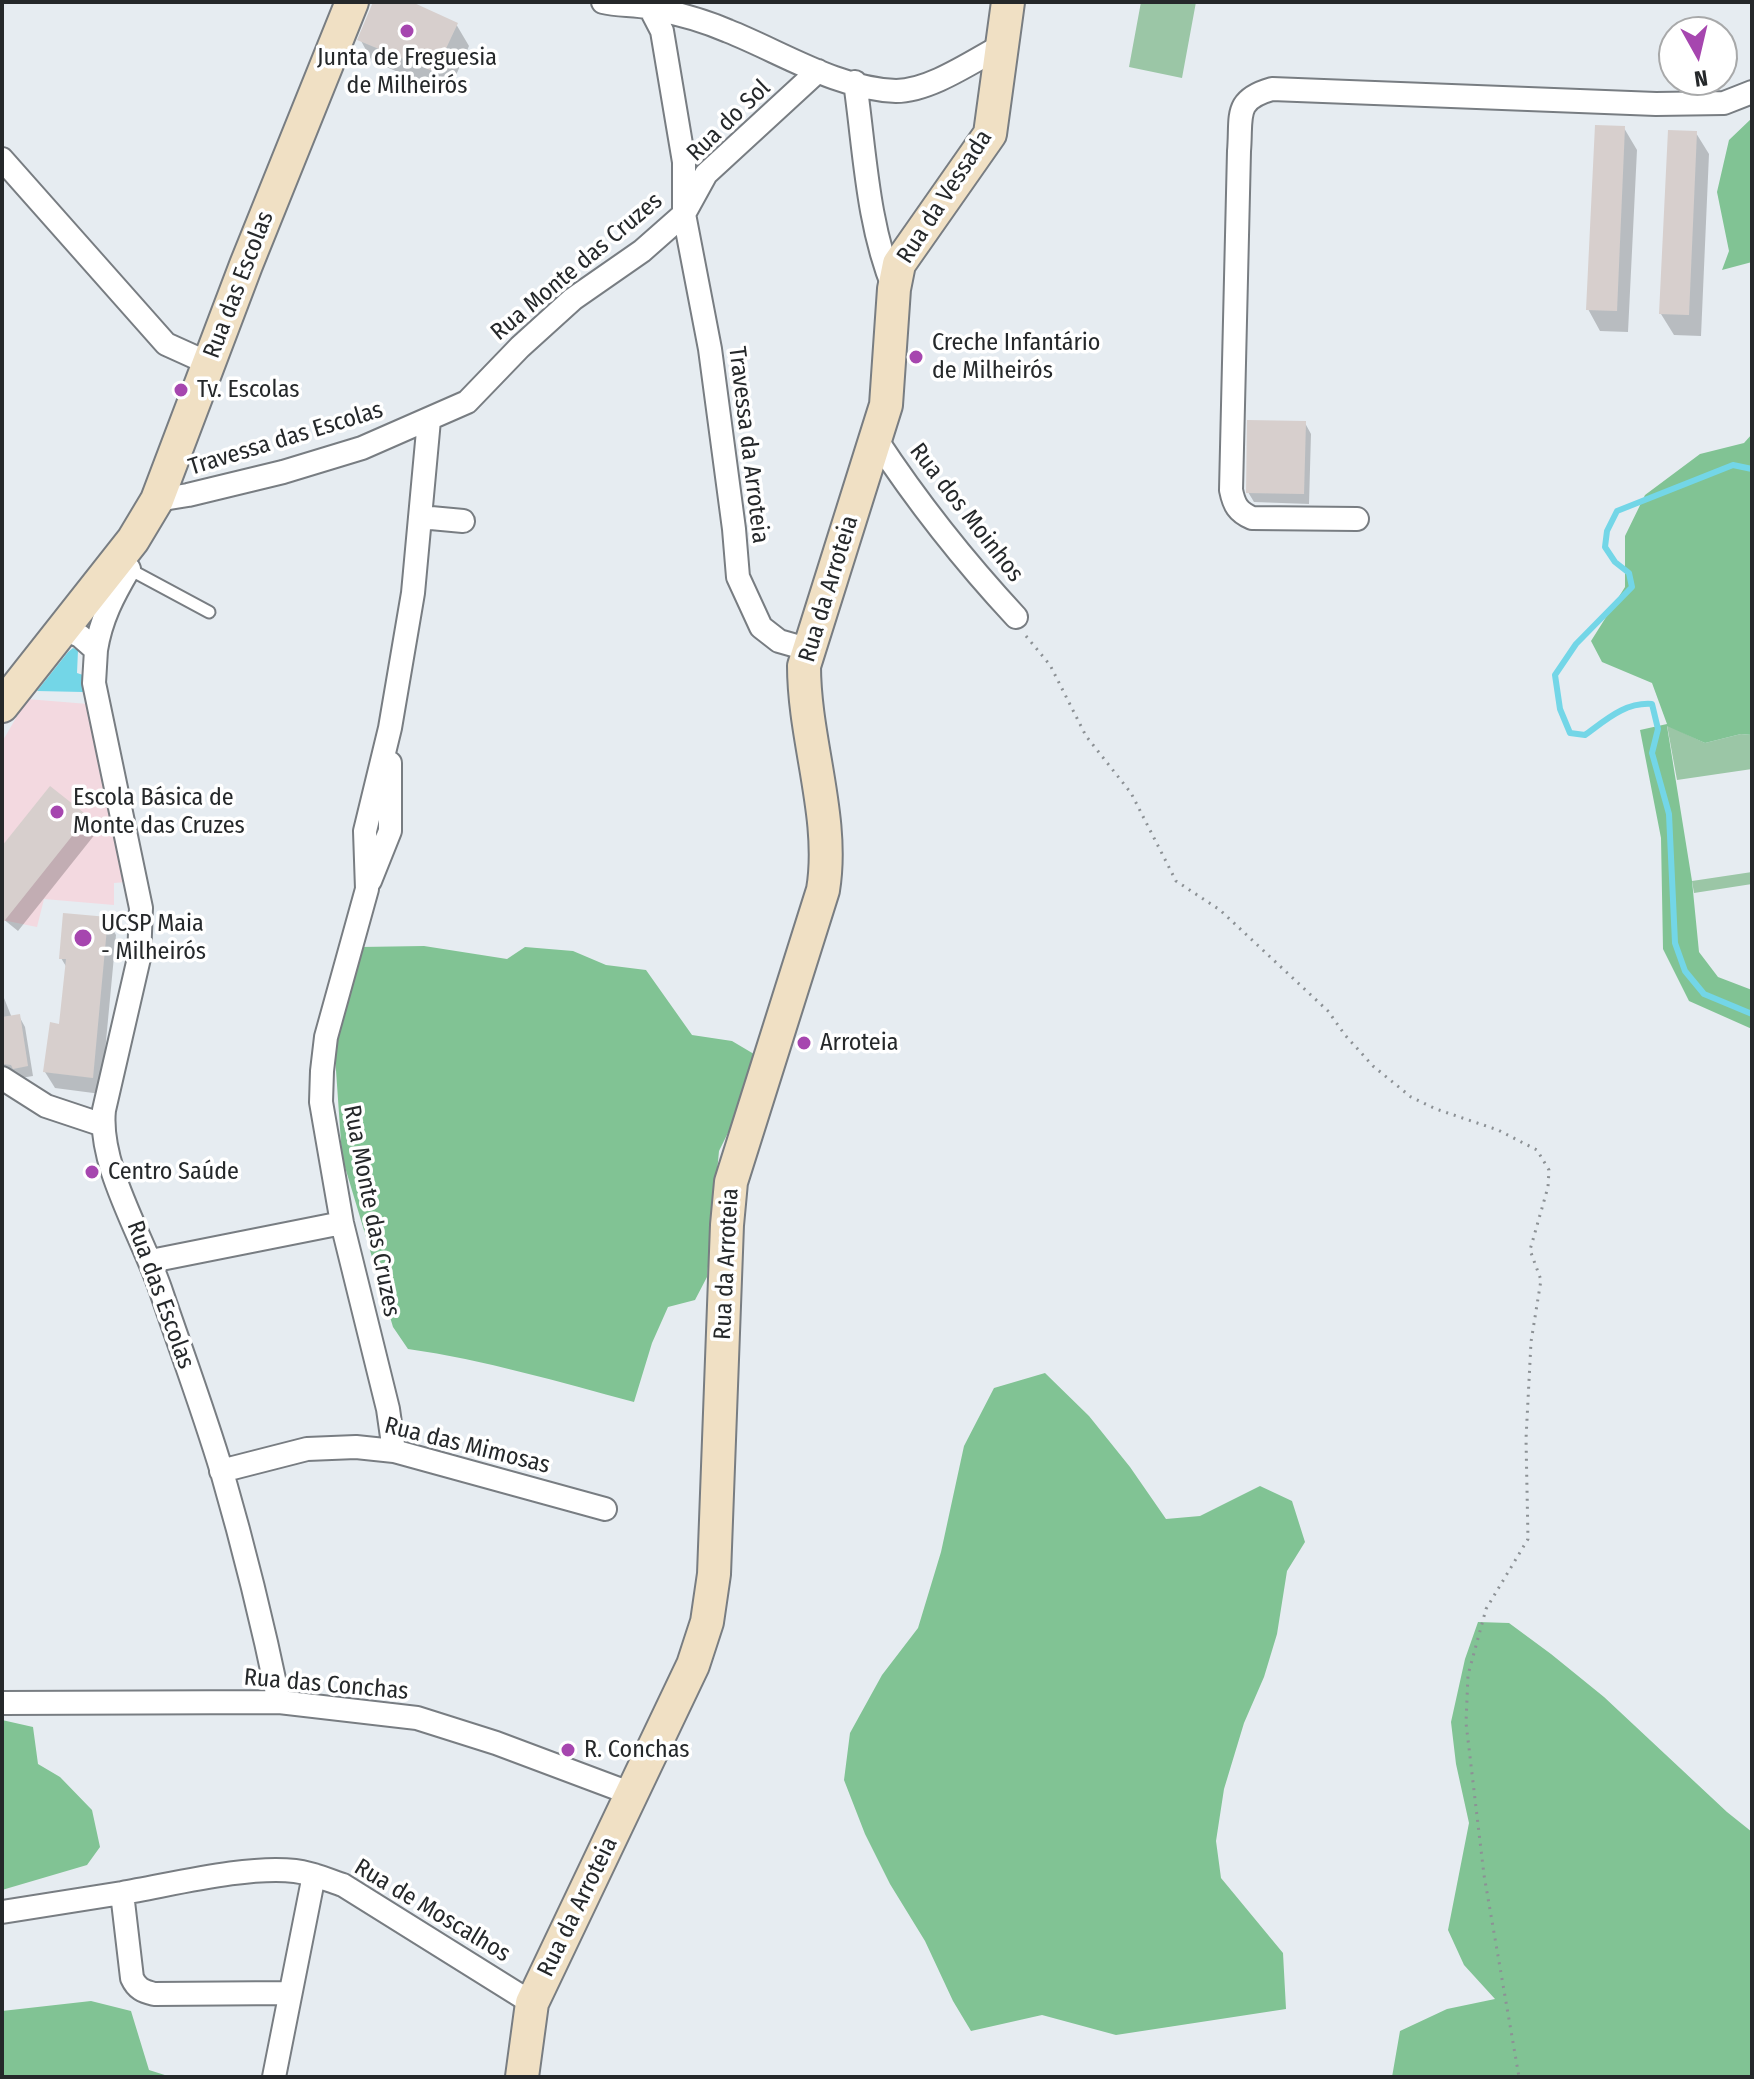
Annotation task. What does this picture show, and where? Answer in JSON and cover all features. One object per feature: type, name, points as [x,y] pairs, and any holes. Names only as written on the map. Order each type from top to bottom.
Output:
[{"type":"main road","name":"Rua das Escolas","points":[[2,706],[64,629],[123,566],[133,540],[157,500],[208,363],[352,2]]},
{"type":"main road","name":"Rua da Vessada","points":[[876,439],[886,405],[894,289],[899,264],[990,134],[1008,2]]},
{"type":"main road","name":"Rua da Arroteia","points":[[522,2077],[532,2003],[693,1665],[707,1622],[714,1574],[731,1182],[827,870],[827,846],[805,710],[804,666],[876,439]]},
{"type":"street","points":[[603,2],[620,6],[648,5],[726,30],[818,71],[898,91],[922,87],[1003,45]]},
{"type":"street","name":"Rua Monte das Cruzes","points":[[394,1451],[388,1409],[342,1223],[321,1102],[322,1071],[326,1037],[367,889],[365,831],[390,728],[413,593],[429,420],[467,402],[520,347],[573,299],[642,251],[684,214],[684,162],[662,31],[648,5]]},
{"type":"street","name":"Rua do Sol","points":[[684,214],[706,174],[818,71]]},
{"type":"street","points":[[855,82],[872,216],[882,260],[894,289]]},
{"type":"street","points":[[1357,519],[1252,518],[1241,513],[1233,503],[1231,474],[1239,151],[1244,103],[1250,96],[1272,89],[1711,104],[1724,103],[1752,92]]},
{"type":"street","points":[[2,159],[166,344],[208,363]]},
{"type":"street","name":"Travessa da Arroteia","points":[[684,214],[710,349],[738,577],[761,627],[779,641],[807,649]]},
{"type":"street","name":"Travessa das Escolas","points":[[157,500],[283,472],[362,448],[429,420]]},
{"type":"street","name":"Rua dos Moinhos","points":[[876,439],[924,510],[1016,617]]},
{"type":"street","points":[[420,517],[463,521]]},
{"type":"street","name":"Rua das Escolas","points":[[123,566],[101,622],[94,683],[141,908],[139,958],[103,1125],[107,1160],[151,1261],[221,1471],[259,1608],[279,1702]]},
{"type":"street","points":[[64,629],[80,636],[96,650]]},
{"type":"street","points":[[2,1078],[46,1106],[103,1125]]},
{"type":"street","points":[[151,1261],[342,1223]]},
{"type":"street","name":"Rua das Mimosas","points":[[221,1471],[307,1449],[356,1447],[394,1451],[605,1509]]},
{"type":"street","name":"Rua das Conchas","points":[[2,1703],[279,1702],[417,1718],[496,1743],[632,1794]]},
{"type":"street","name":"Rua de Moscalhos","points":[[2,1912],[244,1873],[296,1871],[343,1885],[532,2003]]},
{"type":"street","points":[[274,2077],[314,1875]]},
{"type":"street","points":[[122,1893],[132,1978],[143,1991],[154,1994],[290,1993]]},
{"type":"lane","points":[[123,566],[209,612]]},
{"type":"path","points":[[1016,617],[1020,628],[1050,665],[1086,736],[1131,793],[1176,881],[1220,910],[1328,1011],[1373,1066],[1411,1097],[1498,1130],[1537,1150],[1549,1170],[1548,1187],[1530,1250],[1541,1280],[1531,1342],[1526,1439],[1528,1539],[1486,1609],[1468,1675],[1466,1723],[1484,1875],[1519,2077]]},
{"type":"shaded area","name":"Escola Básica de Monte das Cruzes","points":[[27,699],[88,704],[126,882],[114,883],[114,905],[44,899],[37,927],[2,920],[2,742]]},
{"type":"green space","points":[[1141,2],[1196,2],[1182,78],[1129,67]]},
{"type":"green space","points":[[1752,118],[1752,262],[1722,270],[1729,251],[1717,192],[1729,140]]},
{"type":"green space","points":[[1752,434],[1752,735],[1741,734],[1705,743],[1667,726],[1692,881],[1699,952],[1718,977],[1752,990],[1752,1029],[1689,1001],[1663,949],[1661,838],[1640,730],[1667,724],[1652,683],[1602,662],[1591,641],[1625,587],[1625,536],[1645,495],[1700,454],[1744,443]]},
{"type":"green space","points":[[1667,725],[1705,743],[1741,734],[1752,735],[1752,769],[1677,780]]},
{"type":"green space","points":[[1752,872],[1752,884],[1694,893],[1692,881]]},
{"type":"green space","points":[[424,946],[507,959],[525,947],[573,951],[606,965],[646,970],[692,1035],[732,1041],[764,1060],[719,1151],[707,1277],[695,1300],[668,1307],[652,1343],[634,1402],[494,1365],[408,1349],[393,1327],[342,1157],[333,1027],[360,947]]},
{"type":"green space","points":[[1045,1373],[1089,1416],[1166,1519],[1200,1516],[1260,1486],[1292,1501],[1305,1542],[1287,1571],[1277,1634],[1264,1677],[1244,1723],[1224,1789],[1216,1841],[1221,1878],[1283,1953],[1286,2009],[1116,2035],[1042,2015],[971,2031],[925,1941],[890,1884],[865,1834],[844,1780],[850,1733],[882,1675],[918,1628],[941,1552],[964,1446],[994,1388]]},
{"type":"green space","points":[[1478,1622],[1509,1623],[1551,1654],[1604,1697],[1752,1832],[1752,2077],[1392,2077],[1400,2031],[1447,2009],[1495,1999],[1464,1965],[1448,1930],[1469,1823],[1456,1764],[1451,1722],[1465,1659]]},
{"type":"green space","points":[[2,1720],[33,1727],[38,1764],[60,1777],[92,1810],[100,1847],[87,1865],[2,1890]]},
{"type":"green space","points":[[91,2001],[131,2011],[149,2070],[171,2077],[2,2077],[2,2011]]},
{"type":"water","points":[[73,648],[78,650],[77,673],[83,675],[83,692],[37,691],[68,652]]},
{"type":"building","name":"Junta de Freguesia de Milheirós","points":[[373,2],[412,2],[458,23],[435,72],[357,40]]},
{"type":"building","points":[[1595,125],[1625,126],[1617,311],[1586,310]]},
{"type":"building","points":[[1668,130],[1697,131],[1689,315],[1659,314]]},
{"type":"building","points":[[1247,420],[1306,421],[1304,494],[1246,493]]},
{"type":"building","points":[[50,786],[88,816],[2,924],[2,846]]},
{"type":"building","points":[[63,913],[108,917],[93,1078],[43,1072],[50,1022],[59,1024],[66,959],[59,959]]},
{"type":"building","points":[[20,1014],[28,1066],[13,1069],[11,1065],[3,1064],[2,1017]]},
{"type":"waterway","points":[[1752,469],[1733,465],[1617,511],[1607,531],[1605,547],[1615,562],[1629,573],[1632,587],[1576,644],[1555,675],[1560,709],[1570,733],[1585,735],[1624,709],[1652,704],[1658,729],[1652,753],[1669,814],[1675,943],[1685,971],[1704,994],[1752,1014]]},
{"type":"place","name":"Junta de Freguesia de Milheirós","points":[[407,31]]},
{"type":"place","name":"Creche Infantário de Milheirós","points":[[916,357]]},
{"type":"place","name":"Tv. Escolas","points":[[181,390]]},
{"type":"place","name":"Escola Básica de Monte das Cruzes","points":[[57,812]]},
{"type":"place","name":"UCSP Maia - Milheirós","points":[[83,938]]},
{"type":"place","name":"Arroteia","points":[[804,1043]]},
{"type":"place","name":"Centro Saúde","points":[[92,1172]]},
{"type":"place","name":"R. Conchas","points":[[568,1750]]}]
